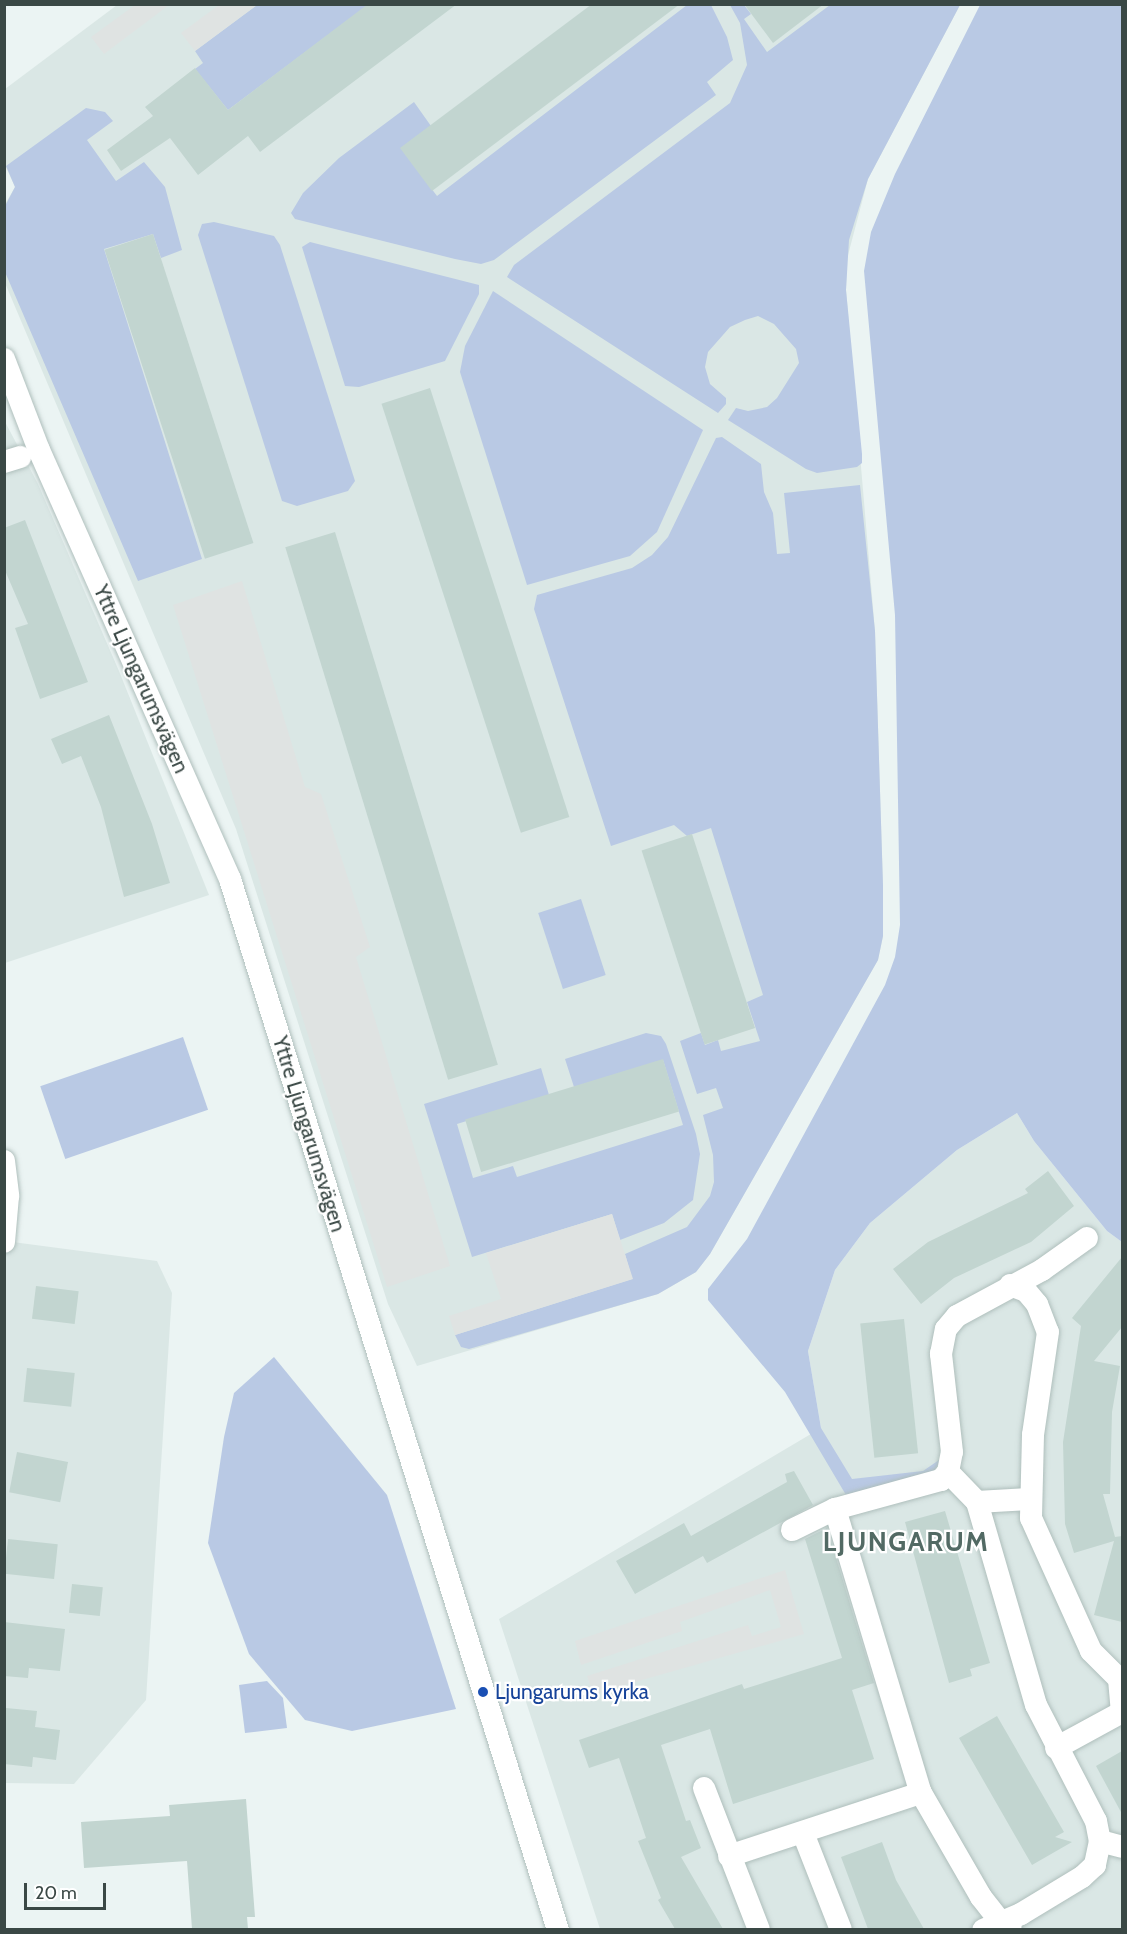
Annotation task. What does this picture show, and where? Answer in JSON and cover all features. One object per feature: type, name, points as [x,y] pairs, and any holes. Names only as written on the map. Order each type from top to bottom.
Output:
[{"type":"street","name":"Yttre Ljungarumsvägen","points":[[4,359],[39,450],[230,879],[558,1929]]},
{"type":"street","points":[[4,1161],[8,1196],[4,1242]]},
{"type":"street","points":[[792,1530],[835,1509],[941,1480],[948,1472],[952,1452],[941,1354],[946,1329],[957,1316],[1010,1285],[1042,1270],[1087,1238]]},
{"type":"street","points":[[1010,1285],[1026,1291],[1037,1304],[1048,1332],[1033,1436],[1029,1499],[1039,1539],[1091,1651],[1119,1679],[1122,1712],[1056,1748]]},
{"type":"street","points":[[835,1509],[921,1793],[945,1838],[1000,1926],[1082,1877],[1095,1865],[1100,1841],[1096,1821],[1056,1748],[1022,1664],[977,1502],[948,1472]]},
{"type":"street","points":[[977,1502],[1029,1499]]},
{"type":"street","points":[[704,1788],[759,1929]]},
{"type":"street","points":[[729,1856],[921,1793]]},
{"type":"street","points":[[804,1833],[841,1929]]},
{"type":"street","points":[[1100,1841],[1122,1847]]},
{"type":"shaded area","points":[[117,5],[960,5],[868,179],[847,259],[846,290],[875,631],[883,886],[883,936],[878,960],[710,1254],[696,1272],[658,1294],[417,1366],[388,1304],[236,829],[5,283],[4,206],[15,187],[5,165],[5,89]]},
{"type":"shaded area","points":[[135,5],[169,5],[104,54],[91,37]]},
{"type":"shaded area","points":[[219,5],[257,5],[195,51],[181,33]]},
{"type":"shaded area","points":[[257,5],[368,5],[228,110],[195,69],[203,63],[195,51]]},
{"type":"shaded area","points":[[687,5],[711,5],[727,37],[733,60],[707,82],[716,95],[494,260],[481,264],[455,259],[295,219],[291,213],[303,193],[339,158],[414,102],[431,126],[401,148],[437,196]]},
{"type":"shaded area","points":[[730,5],[744,5],[751,14],[744,19],[767,52],[830,5],[960,5],[868,179],[849,240],[846,290],[862,454],[862,463],[857,467],[817,473],[806,469],[728,420],[736,408],[748,411],[767,407],[777,398],[799,363],[796,349],[774,324],[758,316],[745,320],[730,327],[708,352],[705,367],[710,384],[726,398],[726,404],[718,413],[507,277],[514,265],[730,103],[747,65],[740,23]]},
{"type":"shaded area","points":[[980,5],[1122,5],[1122,1242],[1107,1231],[1034,1141],[1017,1113],[957,1150],[870,1223],[835,1270],[808,1351],[821,1428],[852,1479],[923,1471],[942,1458],[934,1471],[846,1495],[785,1392],[708,1300],[708,1289],[747,1239],[885,985],[895,957],[900,925],[895,615],[864,271],[871,232],[895,174]]},
{"type":"shaded area","points":[[86,108],[105,112],[113,121],[87,140],[116,181],[144,162],[165,187],[182,250],[161,258],[153,234],[104,249],[202,559],[138,581],[5,272],[5,206],[15,187],[6,166]]},
{"type":"shaded area","points":[[214,222],[274,236],[280,245],[355,481],[348,491],[297,506],[282,501],[198,235],[202,224]]},
{"type":"shaded area","points":[[310,242],[479,285],[479,294],[445,361],[359,387],[345,386],[302,247]]},
{"type":"shaded area","points":[[493,291],[703,430],[657,532],[630,556],[527,585],[460,372],[465,346]]},
{"type":"shaded area","points":[[4,420],[38,484],[119,671],[209,895],[5,963]]},
{"type":"shaded area","points":[[722,437],[761,464],[764,492],[773,513],[777,554],[790,553],[784,493],[860,485],[875,631],[883,886],[883,936],[878,960],[710,1254],[696,1272],[658,1294],[469,1349],[461,1347],[455,1335],[632,1279],[625,1254],[687,1227],[710,1196],[714,1182],[713,1155],[703,1115],[723,1108],[716,1088],[697,1094],[680,1041],[701,1033],[705,1045],[718,1040],[721,1051],[760,1041],[747,1002],[763,995],[711,828],[687,836],[674,825],[611,846],[534,609],[537,595],[632,568],[652,555],[668,537],[716,438]]},
{"type":"shaded area","points":[[242,581],[305,787],[321,794],[370,947],[356,957],[450,1266],[387,1287],[173,605]]},
{"type":"shaded area","points":[[581,899],[606,975],[563,989],[538,913]]},
{"type":"shaded area","points":[[646,1033],[661,1036],[666,1044],[696,1134],[700,1154],[693,1200],[664,1223],[620,1240],[612,1214],[472,1257],[424,1104],[541,1068],[549,1095],[457,1124],[473,1178],[513,1166],[517,1177],[683,1125],[663,1060],[574,1087],[565,1059]]},
{"type":"shaded area","points":[[183,1037],[208,1110],[65,1159],[40,1086]]},
{"type":"shaded area","points":[[1017,1113],[1034,1141],[1107,1231],[1122,1242],[1122,1929],[600,1929],[499,1619],[821,1428],[808,1351],[835,1270],[870,1223],[957,1150]]},
{"type":"shaded area","points":[[612,1214],[633,1279],[455,1335],[449,1316],[501,1299],[486,1253]]},
{"type":"shaded area","points":[[5,1241],[157,1261],[172,1293],[146,1700],[74,1784],[5,1783]]},
{"type":"shaded area","points":[[274,1357],[387,1495],[456,1709],[352,1731],[305,1720],[249,1654],[208,1543],[224,1437],[234,1393]]},
{"type":"shaded area","points":[[785,1570],[804,1634],[593,1694],[587,1676],[748,1625],[752,1636],[781,1627],[770,1590],[680,1622],[682,1631],[581,1665],[575,1641]]},
{"type":"shaded area","points":[[267,1681],[283,1698],[287,1728],[245,1733],[239,1685]]},
{"type":"building","points":[[368,4],[457,4],[260,152],[248,136],[198,175],[170,138],[121,171],[107,150],[153,116],[145,107],[195,68],[228,110]]},
{"type":"building","points":[[592,4],[680,4],[432,191],[400,148]]},
{"type":"building","points":[[744,4],[824,4],[773,43]]},
{"type":"building","points":[[153,234],[253,543],[205,559],[104,250]]},
{"type":"building","points":[[430,388],[569,817],[521,833],[381,404]]},
{"type":"building","points":[[25,520],[88,682],[40,699],[15,628],[28,624],[4,568],[4,528]]},
{"type":"building","points":[[335,532],[498,1065],[448,1080],[285,547]]},
{"type":"building","points":[[109,715],[152,824],[170,883],[124,897],[101,807],[81,756],[62,764],[51,739]]},
{"type":"building","points":[[692,834],[755,1028],[705,1044],[642,850]]},
{"type":"building","points":[[663,1059],[679,1112],[481,1172],[465,1120]]},
{"type":"building","points":[[1048,1171],[1074,1206],[1031,1242],[954,1278],[921,1304],[893,1269],[928,1242],[1028,1193],[1025,1189]]},
{"type":"building","points":[[1122,1257],[1122,1327],[1094,1361],[1120,1366],[1112,1412],[1110,1494],[1103,1494],[1115,1537],[1122,1536],[1122,1622],[1094,1615],[1114,1541],[1074,1553],[1065,1524],[1063,1442],[1081,1326],[1072,1318]]},
{"type":"building","points":[[36,1286],[79,1291],[75,1324],[32,1319]]},
{"type":"building","points":[[904,1319],[918,1453],[874,1458],[860,1324]]},
{"type":"building","points":[[27,1368],[75,1373],[71,1407],[23,1402]]},
{"type":"building","points":[[17,1452],[68,1462],[60,1502],[9,1492]]},
{"type":"building","points":[[794,1471],[813,1505],[707,1563],[703,1556],[635,1594],[616,1561],[684,1523],[691,1536],[787,1482],[785,1474]]},
{"type":"building","points":[[945,1511],[990,1663],[970,1669],[972,1676],[949,1683],[905,1522]]},
{"type":"building","points":[[827,1528],[874,1683],[852,1690],[874,1759],[733,1804],[710,1729],[661,1745],[686,1821],[690,1820],[701,1848],[681,1857],[723,1929],[675,1929],[658,1900],[661,1898],[638,1841],[646,1838],[619,1758],[589,1768],[579,1740],[742,1684],[744,1689],[842,1658],[805,1539]]},
{"type":"building","points":[[8,1539],[58,1544],[54,1579],[4,1574]]},
{"type":"building","points":[[72,1584],[103,1587],[100,1616],[69,1613]]},
{"type":"building","points":[[4,1622],[65,1629],[60,1671],[29,1668],[28,1678],[4,1676]]},
{"type":"building","points":[[6,1708],[37,1711],[35,1727],[60,1730],[56,1760],[33,1757],[32,1767],[4,1764]]},
{"type":"building","points":[[997,1716],[1064,1832],[1055,1837],[1072,1842],[1032,1865],[959,1738]]},
{"type":"building","points":[[1122,1751],[1122,1814],[1096,1766]]},
{"type":"building","points":[[246,1799],[255,1917],[247,1917],[248,1929],[192,1929],[187,1861],[84,1868],[81,1822],[170,1816],[169,1805]]},
{"type":"building","points":[[882,1842],[896,1880],[924,1929],[868,1929],[841,1857]]},
{"type":"place","name":"Ljungarums kyrka","points":[[483,1692]]},
{"type":"district","name":"LJUNGARUM","points":[[906,1542]]}]
